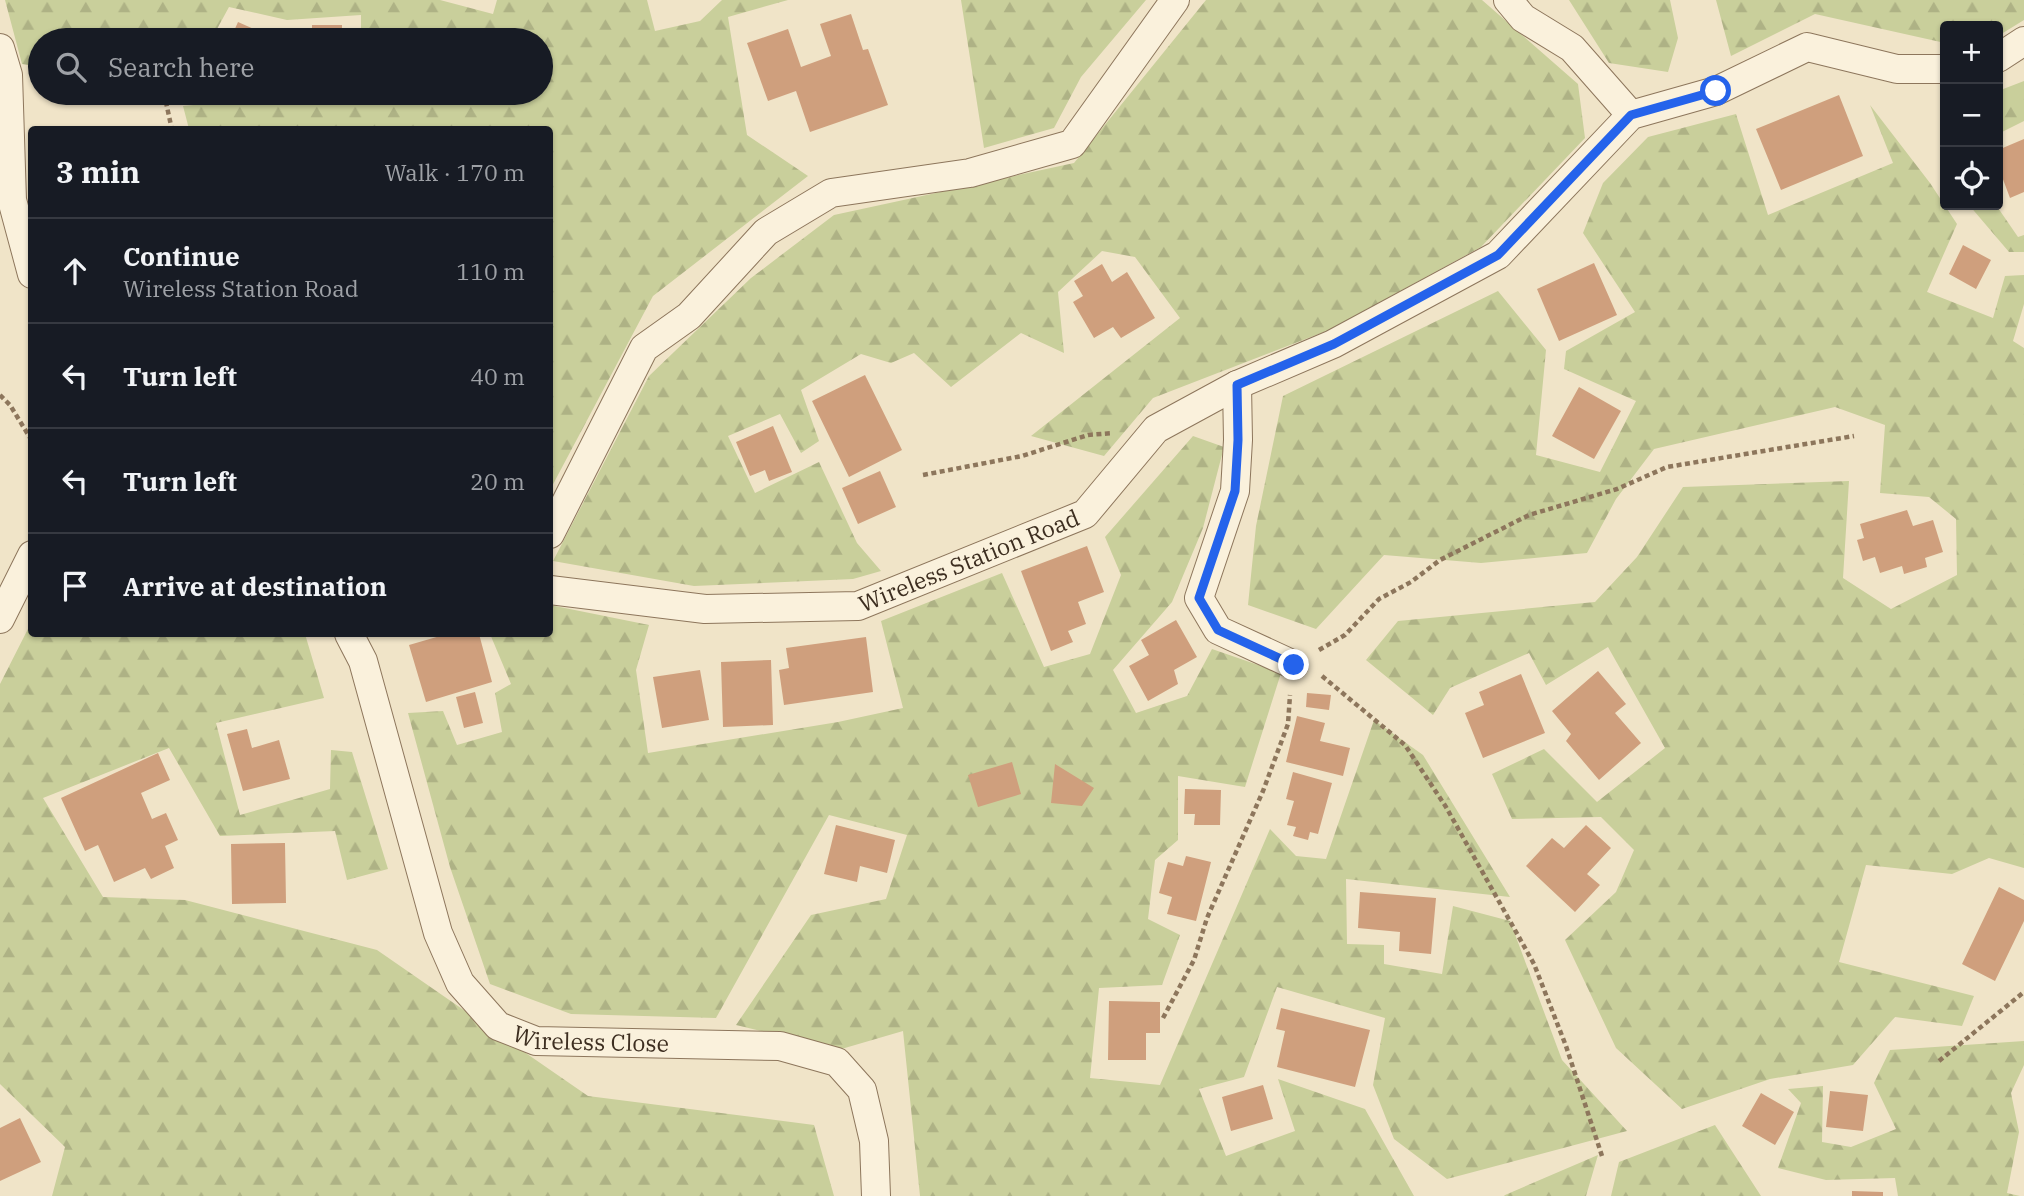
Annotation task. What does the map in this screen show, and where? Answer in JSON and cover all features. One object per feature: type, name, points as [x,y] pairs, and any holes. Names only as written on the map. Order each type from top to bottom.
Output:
[{"type":"street","points":[[553,528],[644,348],[689,316],[766,232],[831,194],[970,173],[1072,144],[1175,0]]},
{"type":"street","points":[[1508,0],[1523,18],[1572,48],[1631,115],[1716,91],[1807,47],[1897,69],[1940,69]]},
{"type":"street","points":[[2003,55],[2024,41]]},
{"type":"street","points":[[0,48],[8,75],[12,200],[28,259]]},
{"type":"street","name":"Wireless Station Road","points":[[553,590],[705,609],[858,606],[1085,514],[1156,429],[1237,385],[1334,344],[1498,255],[1631,115]]},
{"type":"street","points":[[1237,385],[1235,491],[1199,598],[1218,630],[1294,665]]},
{"type":"street","points":[[0,619],[28,563]]},
{"type":"street","name":"Wireless Close","points":[[351,637],[363,661],[438,933],[460,983],[498,1026],[536,1041],[780,1046],[837,1062],[862,1090],[874,1141],[876,1196]]},
{"type":"path","points":[[167,105],[171,126]]},
{"type":"path","points":[[0,394],[28,434]]},
{"type":"path","points":[[923,475],[1021,456],[1088,435],[1156,429]]},
{"type":"path","points":[[1294,665],[1345,635],[1379,598],[1411,582],[1440,560],[1529,515],[1616,489],[1667,467],[1854,436]]},
{"type":"path","points":[[1163,1018],[1194,960],[1207,918],[1263,791],[1287,724],[1294,665]]},
{"type":"path","points":[[1294,665],[1322,676],[1405,745],[1446,807],[1534,964],[1566,1046],[1602,1156]]},
{"type":"path","points":[[1939,1061],[2024,992]]},
{"type":"green space","points":[[5,0],[440,0],[493,14],[497,0],[647,0],[655,31],[700,21],[722,0],[788,0],[728,17],[747,135],[808,176],[653,296],[553,484],[553,126],[188,126],[183,106],[553,105],[553,28],[361,28],[361,15],[287,20],[229,7],[218,28],[28,28],[28,65],[22,64]]},
{"type":"green space","points":[[961,0],[1146,0],[1081,77],[1054,128],[984,148]]},
{"type":"green space","points":[[1206,0],[1482,0],[1578,84],[1585,138],[1481,247],[1329,330],[1153,398],[1104,456],[1031,436],[1180,318],[1135,257],[1102,251],[1058,292],[1064,353],[1021,333],[951,387],[914,353],[891,363],[861,354],[801,390],[819,441],[801,453],[780,414],[728,436],[755,493],[819,462],[857,543],[881,571],[853,579],[694,586],[553,561],[649,376],[751,278],[834,215],[1074,163]]},
{"type":"green space","points":[[1569,0],[1670,0],[1678,38],[1668,72],[1609,63]]},
{"type":"green space","points":[[1716,0],[2024,0],[2024,20],[2003,33],[2003,21],[1940,21],[1940,42],[1815,14],[1731,56]]},
{"type":"green space","points":[[2024,81],[2024,121],[2003,132],[2003,89]]},
{"type":"green space","points":[[1870,105],[1930,183],[1940,198],[1940,210],[1948,210],[1957,224],[1927,292],[1993,318],[2005,276],[2024,275],[2024,304],[2013,341],[2024,348],[2024,868],[1989,858],[1952,874],[1866,865],[1839,962],[1974,996],[1962,1026],[1895,1017],[1853,1065],[1770,1079],[1682,1109],[1616,1048],[1565,940],[1616,892],[1634,850],[1601,817],[1512,819],[1492,774],[1544,749],[1597,802],[1665,748],[1608,647],[1546,685],[1529,653],[1450,688],[1433,715],[1366,660],[1398,621],[1595,602],[1637,557],[1683,487],[1849,481],[1843,578],[1891,609],[1957,575],[1956,519],[1929,497],[1880,493],[1885,425],[1835,407],[1654,449],[1616,499],[1587,553],[1481,563],[1384,555],[1316,629],[1248,605],[1256,526],[1283,396],[1498,291],[1546,350],[1536,455],[1600,472],[1636,401],[1564,369],[1566,351],[1635,312],[1583,233],[1603,183],[1648,137],[1736,114],[1768,215],[1893,163]]},
{"type":"green space","points":[[1973,210],[1999,210],[2018,237],[2024,235],[2024,252],[2009,252]]},
{"type":"green space","points":[[1193,436],[1224,447],[1203,528],[1172,602],[1113,670],[1136,713],[1187,696],[1212,649],[1281,673],[1245,787],[1178,776],[1178,840],[1155,860],[1148,919],[1180,935],[1162,985],[1099,988],[1090,1078],[1160,1085],[1270,829],[1296,856],[1326,859],[1374,720],[1423,755],[1510,897],[1346,879],[1347,944],[1384,945],[1384,964],[1442,974],[1453,906],[1510,921],[1562,1060],[1627,1131],[1447,1179],[1394,1139],[1373,1085],[1385,1018],[1277,987],[1244,1077],[1199,1089],[1226,1156],[1295,1131],[1278,1079],[1365,1109],[1414,1196],[920,1196],[903,1031],[838,1050],[736,1025],[811,915],[886,899],[907,835],[829,815],[716,1018],[571,1014],[490,984],[450,867],[408,713],[443,711],[457,745],[502,732],[495,693],[511,684],[491,637],[553,637],[553,606],[649,625],[636,670],[648,753],[838,722],[903,708],[881,621],[1002,573],[1044,667],[1090,654],[1121,575],[1105,537]]},
{"type":"green space","points":[[28,629],[28,637],[306,637],[324,698],[216,723],[240,815],[330,789],[331,750],[352,752],[388,869],[347,880],[335,831],[220,836],[169,748],[43,798],[103,897],[185,900],[377,950],[588,1096],[814,1125],[834,1196],[52,1196],[65,1147],[0,1084],[0,684]]},
{"type":"green space","points":[[2024,1041],[2024,1065],[2011,1093],[2019,1132],[2007,1193],[2020,1196],[1898,1196],[1895,1178],[1826,1180],[1778,1168],[1801,1103],[1788,1089],[1823,1086],[1822,1142],[1851,1147],[1896,1129],[1874,1083],[1890,1050]]},
{"type":"green space","points":[[1715,1125],[1761,1196],[1611,1196],[1619,1162]]},
{"type":"green space","points":[[1598,1155],[1586,1196],[1504,1196],[1505,1195]]},
{"type":"building","points":[[851,14],[863,50],[868,49],[888,105],[810,132],[796,91],[768,101],[747,43],[788,29],[801,67],[831,56],[820,24]]},
{"type":"building","points":[[238,22],[252,28],[235,28]]},
{"type":"building","points":[[312,25],[342,25],[342,28],[312,28]]},
{"type":"building","points":[[1839,95],[1863,156],[1781,190],[1756,129]]},
{"type":"building","points":[[2024,139],[2024,192],[2010,198],[2003,179],[2003,148]]},
{"type":"building","points":[[1963,245],[1991,260],[1976,289],[1949,274]]},
{"type":"building","points":[[1594,263],[1617,315],[1559,341],[1537,289]]},
{"type":"building","points":[[1102,264],[1112,282],[1127,272],[1155,318],[1121,338],[1113,327],[1094,338],[1073,302],[1083,296],[1074,281]]},
{"type":"building","points":[[865,375],[902,450],[849,477],[812,401]]},
{"type":"building","points":[[1579,387],[1621,411],[1594,459],[1552,436]]},
{"type":"building","points":[[773,426],[792,472],[769,481],[765,470],[750,476],[736,442]]},
{"type":"building","points":[[880,471],[896,507],[858,524],[842,488]]},
{"type":"building","points":[[1907,510],[1913,526],[1933,520],[1943,552],[1925,558],[1927,567],[1904,574],[1902,566],[1880,573],[1875,557],[1863,561],[1857,540],[1864,538],[1860,524]]},
{"type":"building","points":[[1087,546],[1104,592],[1078,602],[1086,624],[1068,631],[1073,642],[1051,651],[1021,571]]},
{"type":"building","points":[[1176,620],[1197,657],[1174,670],[1178,684],[1148,701],[1129,666],[1149,655],[1141,640]]},
{"type":"building","points":[[437,637],[480,637],[492,682],[426,702],[409,645]]},
{"type":"building","points":[[866,637],[873,692],[784,705],[779,670],[789,668],[786,648]]},
{"type":"building","points":[[771,660],[773,725],[723,727],[721,662]]},
{"type":"building","points":[[700,670],[709,720],[662,728],[653,677]]},
{"type":"building","points":[[1598,671],[1626,704],[1615,713],[1641,743],[1599,780],[1566,741],[1571,734],[1552,711]]},
{"type":"building","points":[[1521,674],[1545,733],[1483,758],[1465,713],[1484,705],[1479,692]]},
{"type":"building","points":[[475,692],[483,723],[464,728],[456,697]]},
{"type":"building","points":[[1307,693],[1331,695],[1329,710],[1306,707]]},
{"type":"building","points":[[1297,716],[1325,723],[1320,741],[1350,748],[1343,776],[1286,762]]},
{"type":"building","points":[[247,729],[252,748],[279,740],[290,779],[243,791],[227,734]]},
{"type":"building","points":[[158,753],[170,780],[141,793],[152,819],[166,813],[178,840],[165,846],[174,868],[151,879],[145,868],[114,882],[98,845],[85,851],[61,798]]},
{"type":"building","points":[[1012,762],[1021,794],[978,807],[968,775]]},
{"type":"building","points":[[1055,764],[1094,788],[1082,806],[1051,803]]},
{"type":"building","points":[[1293,772],[1332,783],[1318,834],[1310,832],[1308,840],[1293,836],[1296,827],[1287,825],[1294,801],[1286,799]]},
{"type":"building","points":[[1185,789],[1221,790],[1220,825],[1194,825],[1195,814],[1184,814]]},
{"type":"building","points":[[836,825],[895,840],[887,873],[860,866],[857,882],[824,874]]},
{"type":"building","points":[[1586,825],[1611,848],[1587,874],[1600,885],[1575,912],[1526,866],[1552,838],[1564,848]]},
{"type":"building","points":[[285,843],[286,903],[232,904],[231,844]]},
{"type":"building","points":[[1186,856],[1211,862],[1196,921],[1167,914],[1172,897],[1159,893],[1168,862],[1183,866]]},
{"type":"building","points":[[1999,887],[2024,900],[2024,921],[1995,981],[1962,964]]},
{"type":"building","points":[[1360,892],[1436,898],[1431,954],[1399,951],[1400,932],[1358,928]]},
{"type":"building","points":[[1109,1001],[1160,1002],[1160,1033],[1146,1033],[1146,1060],[1108,1060]]},
{"type":"building","points":[[1281,1008],[1370,1030],[1355,1087],[1277,1067],[1285,1031],[1276,1029]]},
{"type":"building","points":[[1263,1085],[1273,1119],[1231,1131],[1222,1097]]},
{"type":"building","points":[[1830,1091],[1868,1095],[1863,1131],[1826,1127]]},
{"type":"building","points":[[1761,1093],[1794,1112],[1775,1145],[1742,1126]]},
{"type":"building","points":[[20,1118],[41,1162],[0,1181],[0,1128]]},
{"type":"building","points":[[1852,1191],[1883,1192],[1883,1196],[1852,1196]]},
{"type":"route","points":[[1294,665],[1218,630],[1199,598],[1235,491],[1237,385],[1334,344],[1498,255],[1631,115],[1716,91]]}]
